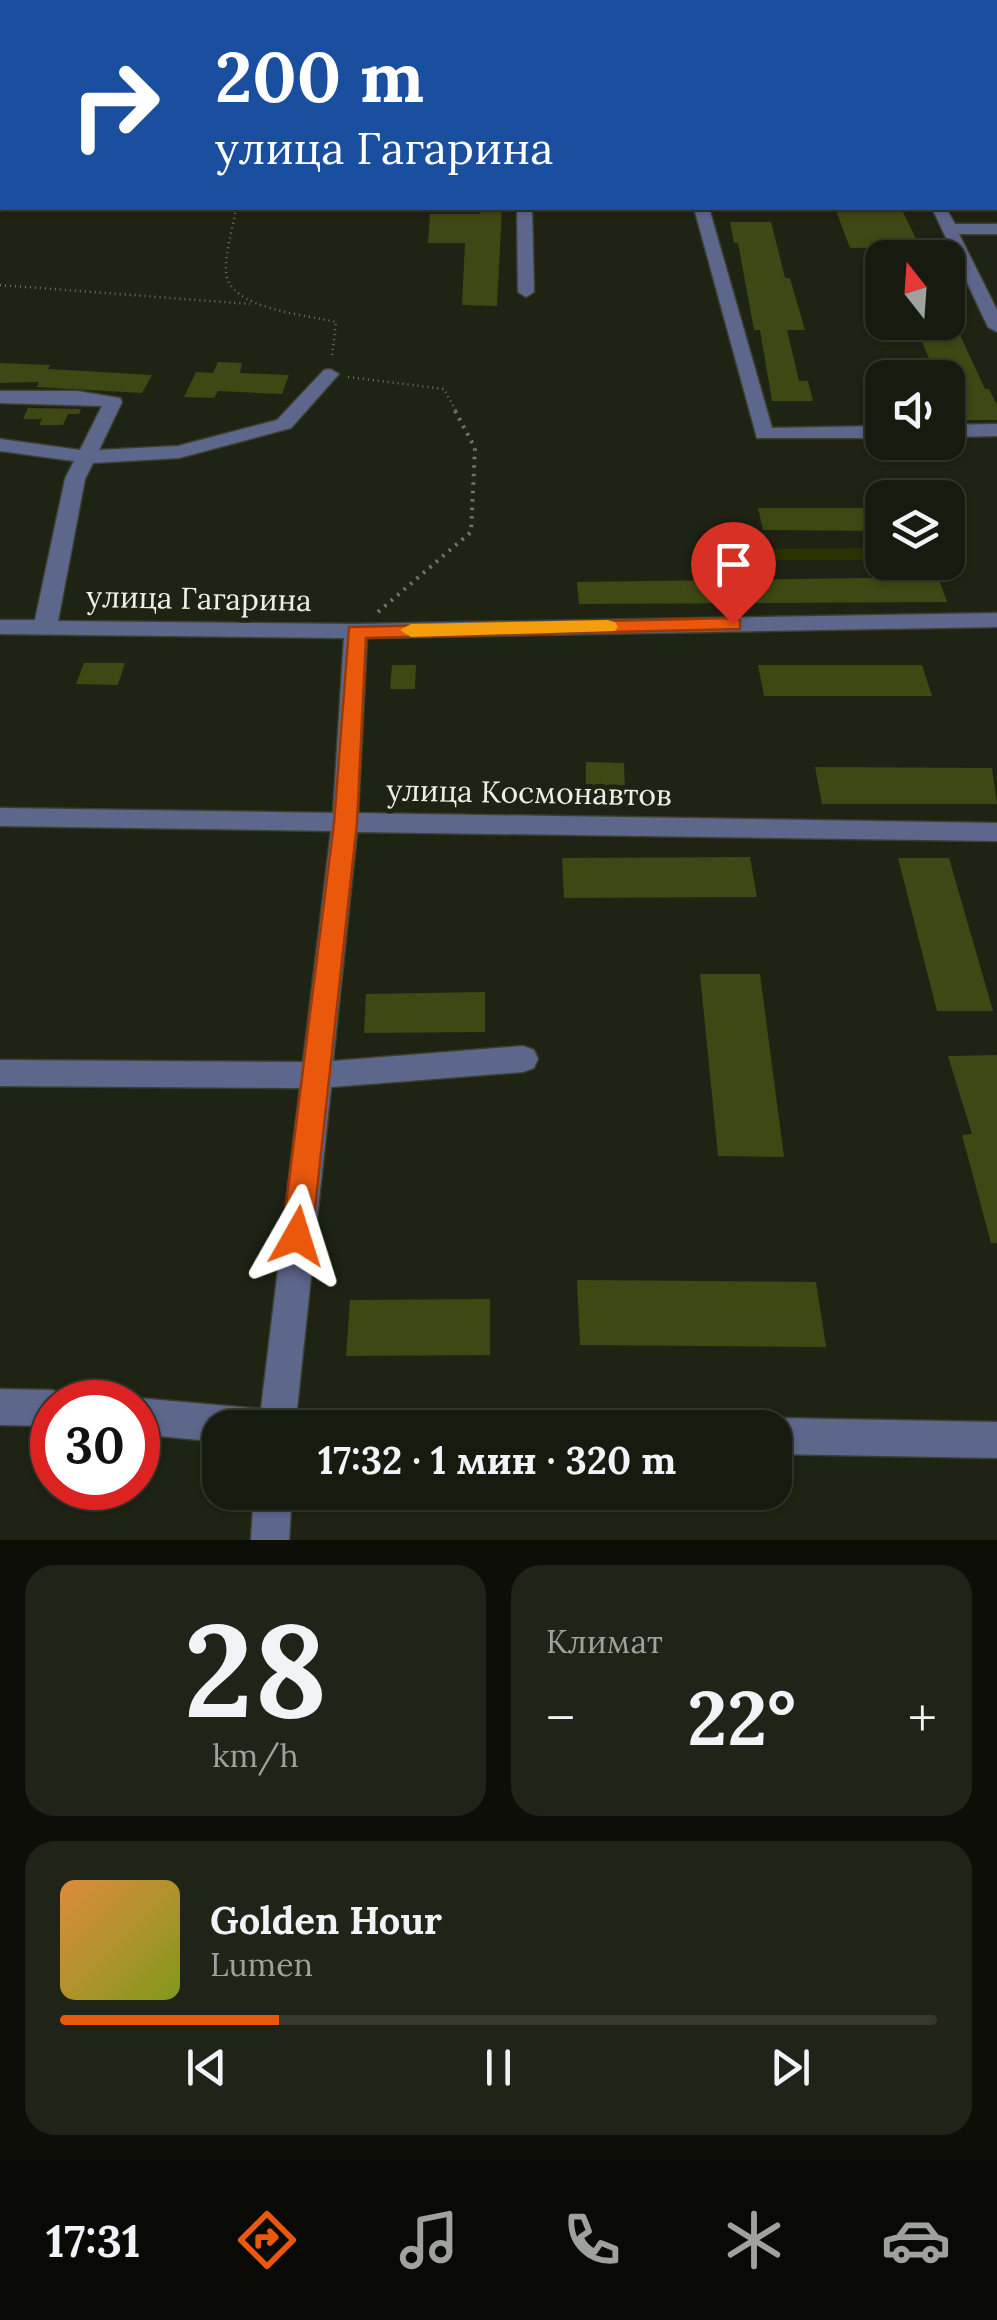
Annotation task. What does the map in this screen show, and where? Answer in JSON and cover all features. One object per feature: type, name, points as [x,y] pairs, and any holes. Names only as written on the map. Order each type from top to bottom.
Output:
[{"type":"street","points":[[524,210],[526,292]]},
{"type":"street","points":[[702,210],[764,434],[865,432]]},
{"type":"street","points":[[940,210],[996,322]]},
{"type":"street","points":[[952,229],[997,229]]},
{"type":"street","points":[[0,445],[87,457],[178,452],[284,424],[330,374]]},
{"type":"street","points":[[0,397],[77,397],[113,402],[75,479],[45,627]]},
{"type":"street","points":[[965,430],[997,430]]},
{"type":"street","name":"улица Гагарина","points":[[0,627],[356,631],[997,620]]},
{"type":"street","points":[[280,1410],[346,823],[356,631]]},
{"type":"street","name":"улица Космонавтов","points":[[0,817],[997,832]]},
{"type":"street","points":[[0,1073],[315,1075],[522,1059]]},
{"type":"street","points":[[0,1406],[30,1407]]},
{"type":"street","points":[[160,1418],[202,1422]]},
{"type":"street","points":[[792,1436],[997,1440]]},
{"type":"street","points":[[270,1540],[272,1510]]},
{"type":"path","points":[[236,210],[226,274],[234,292],[255,304]]},
{"type":"path","points":[[0,286],[255,304],[336,322],[330,374],[444,390],[475,448],[471,532],[356,631]]},
{"type":"green space","points":[[865,548],[865,560],[763,560],[761,549]]},
{"type":"building","points":[[481,210],[502,210],[497,306],[462,305],[465,243],[428,243],[430,214],[480,214]]},
{"type":"building","points":[[836,210],[902,210],[917,240],[865,240],[865,248],[850,248]]},
{"type":"building","points":[[730,222],[771,222],[785,278],[790,278],[805,330],[787,330],[799,381],[808,381],[813,401],[772,401],[760,330],[754,330],[738,243],[734,243]]},
{"type":"building","points":[[921,340],[962,340],[985,389],[989,389],[997,405],[997,420],[965,420],[965,360],[929,358]]},
{"type":"building","points":[[218,362],[242,363],[240,373],[289,375],[282,394],[218,391],[214,398],[184,397],[196,372],[213,373]]},
{"type":"building","points":[[0,363],[152,375],[142,393],[37,387],[39,382],[0,383]]},
{"type":"building","points":[[28,408],[81,409],[79,414],[68,414],[63,425],[39,425],[42,419],[23,419]]},
{"type":"building","points":[[758,508],[865,508],[865,531],[763,530]]},
{"type":"building","points":[[939,580],[947,602],[579,604],[577,582]]},
{"type":"building","points":[[84,663],[125,663],[118,685],[76,684]]},
{"type":"building","points":[[392,665],[416,665],[415,689],[390,689]]},
{"type":"building","points":[[758,665],[922,665],[932,696],[764,696]]},
{"type":"building","points":[[586,762],[624,763],[625,795],[586,794]]},
{"type":"building","points":[[815,767],[992,768],[997,804],[822,804]]},
{"type":"building","points":[[750,857],[757,897],[564,898],[562,858]]},
{"type":"building","points":[[898,858],[949,858],[993,1011],[937,1011]]},
{"type":"building","points":[[700,974],[760,974],[784,1157],[718,1156]]},
{"type":"building","points":[[485,992],[485,1032],[364,1033],[366,994]]},
{"type":"building","points":[[997,1055],[997,1243],[991,1243],[962,1135],[972,1134],[948,1056]]},
{"type":"building","points":[[577,1280],[816,1282],[826,1347],[580,1345]]},
{"type":"building","points":[[490,1299],[490,1355],[346,1356],[350,1300]]},
{"type":"slow traffic","points":[[411,630],[607,627]]},
{"type":"route","points":[[297,1236],[346,823],[356,631],[733,624]]}]
